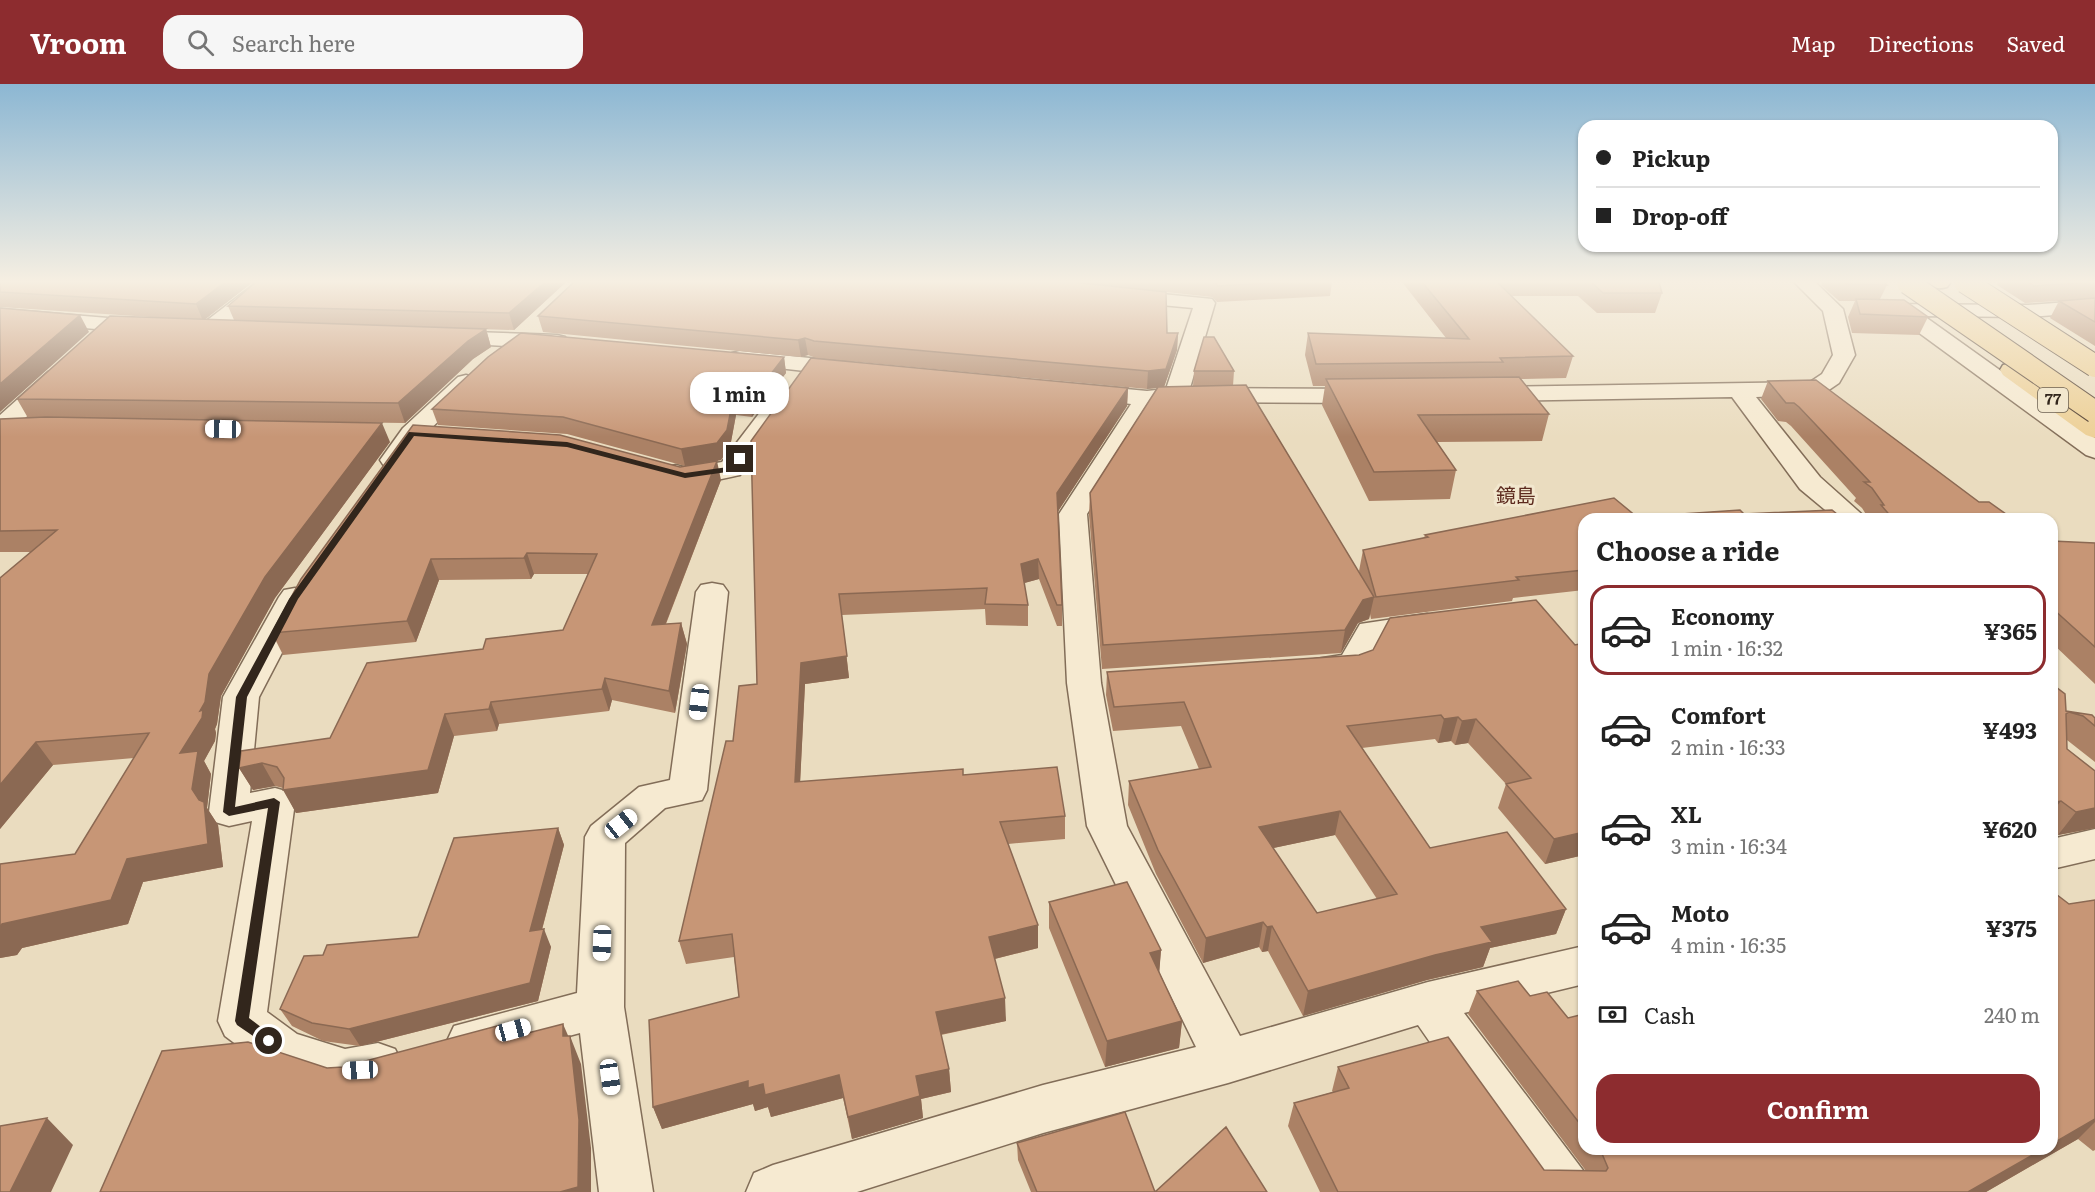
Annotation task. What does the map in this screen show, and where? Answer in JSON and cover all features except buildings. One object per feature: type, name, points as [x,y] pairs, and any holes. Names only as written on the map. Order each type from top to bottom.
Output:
[{"type":"main road","name":"77","points":[[1960,334],[2095,430]]},
{"type":"main road","name":"77","points":[[1981,334],[2095,412]]},
{"type":"main road","name":"77","points":[[2015,334],[2095,387]]},
{"type":"main road","points":[[2045,334],[2095,366]]},
{"type":"street","points":[[95,341],[103,334]]},
{"type":"street","points":[[424,336],[472,334]]},
{"type":"street","points":[[372,489],[416,434],[483,366],[525,334]]},
{"type":"street","points":[[540,334],[580,344]]},
{"type":"street","points":[[1191,334],[1162,397],[1073,514],[1084,683],[1107,826],[1228,1061]]},
{"type":"street","points":[[1468,394],[1739,390],[1824,396],[1844,355],[1839,334]]},
{"type":"street","points":[[1934,334],[2095,450]]},
{"type":"street","points":[[2064,334],[2095,353]]},
{"type":"street","points":[[723,357],[796,380],[877,371]]},
{"type":"street","points":[[0,428],[69,365]]},
{"type":"street","points":[[657,467],[685,476],[731,469],[796,380]]},
{"type":"street","points":[[1065,390],[1162,397],[1386,396]]},
{"type":"street","points":[[1739,390],[1810,483],[1847,513]]},
{"type":"street","points":[[0,428],[34,427]]},
{"type":"street","points":[[313,572],[293,599],[241,697],[229,812],[274,802],[242,1021],[282,1051],[345,1071],[360,1070],[600,1007]]},
{"type":"street","points":[[626,1192],[600,1007],[605,837],[653,797],[688,789],[712,592]]},
{"type":"street","points":[[1296,669],[1354,665],[1372,631],[1462,620]]},
{"type":"street","points":[[1084,683],[1119,680]]},
{"type":"street","points":[[2058,853],[2095,844]]},
{"type":"street","points":[[773,1192],[1043,1109],[1228,1061],[1428,1002],[1578,966]]},
{"type":"street","points":[[1428,1002],[1566,1192]]},
{"type":"district","name":"鏡島","points":[[1516,496]]},
{"type":"route","points":[[269,1041],[242,1021],[274,802],[229,812],[241,697],[293,599],[412,433],[567,444],[648,464],[685,476],[731,469],[740,459]]}]
